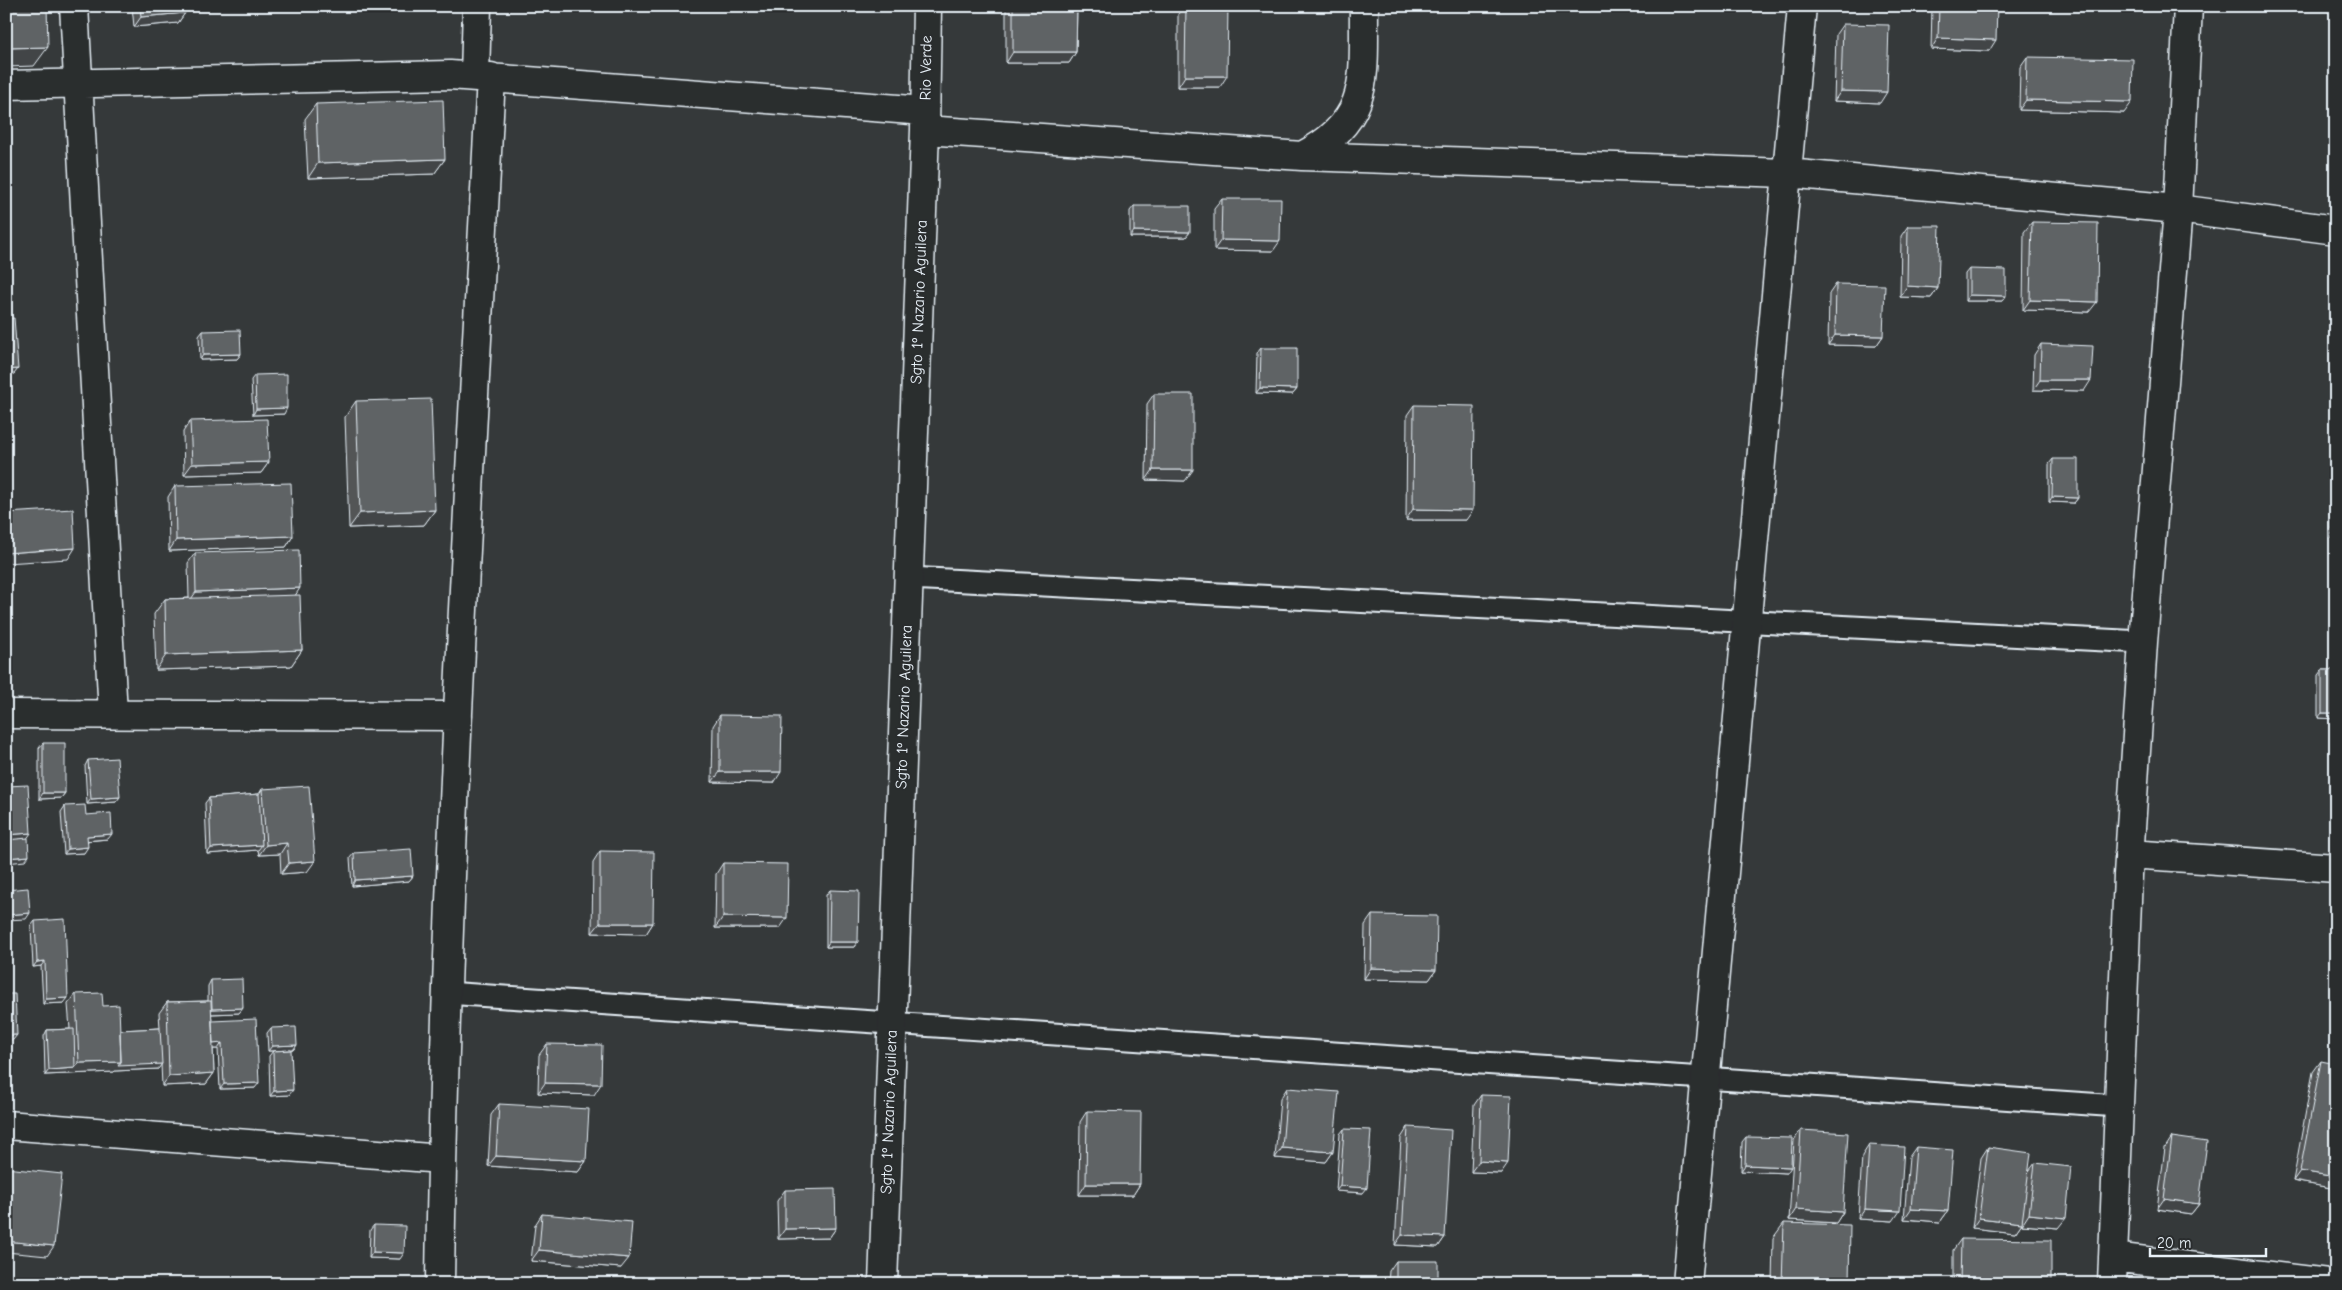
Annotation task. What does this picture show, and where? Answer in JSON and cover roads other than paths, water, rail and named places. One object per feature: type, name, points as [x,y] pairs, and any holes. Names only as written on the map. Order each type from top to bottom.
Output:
[{"type":"street","points":[[74,6],[113,714]]},
{"type":"street","points":[[440,1284],[446,993],[483,77],[477,6]]},
{"type":"street","name":"Rio Verde","points":[[925,121],[927,6]]},
{"type":"street","points":[[1302,156],[1323,145],[1338,133],[1358,102],[1362,83],[1364,6]]},
{"type":"street","points":[[1686,1284],[1802,6]]},
{"type":"street","points":[[2188,6],[2178,209],[2143,642],[2129,854],[2112,1271],[2336,1284]]},
{"type":"street","points":[[6,86],[483,77],[1302,156],[1787,174],[2178,209],[2336,230]]},
{"type":"street","name":"Sgto 1º Nazario Aguilera","points":[[883,1284],[925,121]]},
{"type":"street","points":[[6,714],[458,716]]},
{"type":"street","points":[[2129,854],[2336,868]]},
{"type":"street","points":[[6,1125],[442,1159]]},
{"type":"lane","points":[[909,578],[2143,642]]},
{"type":"lane","points":[[446,993],[2119,1106]]}]
